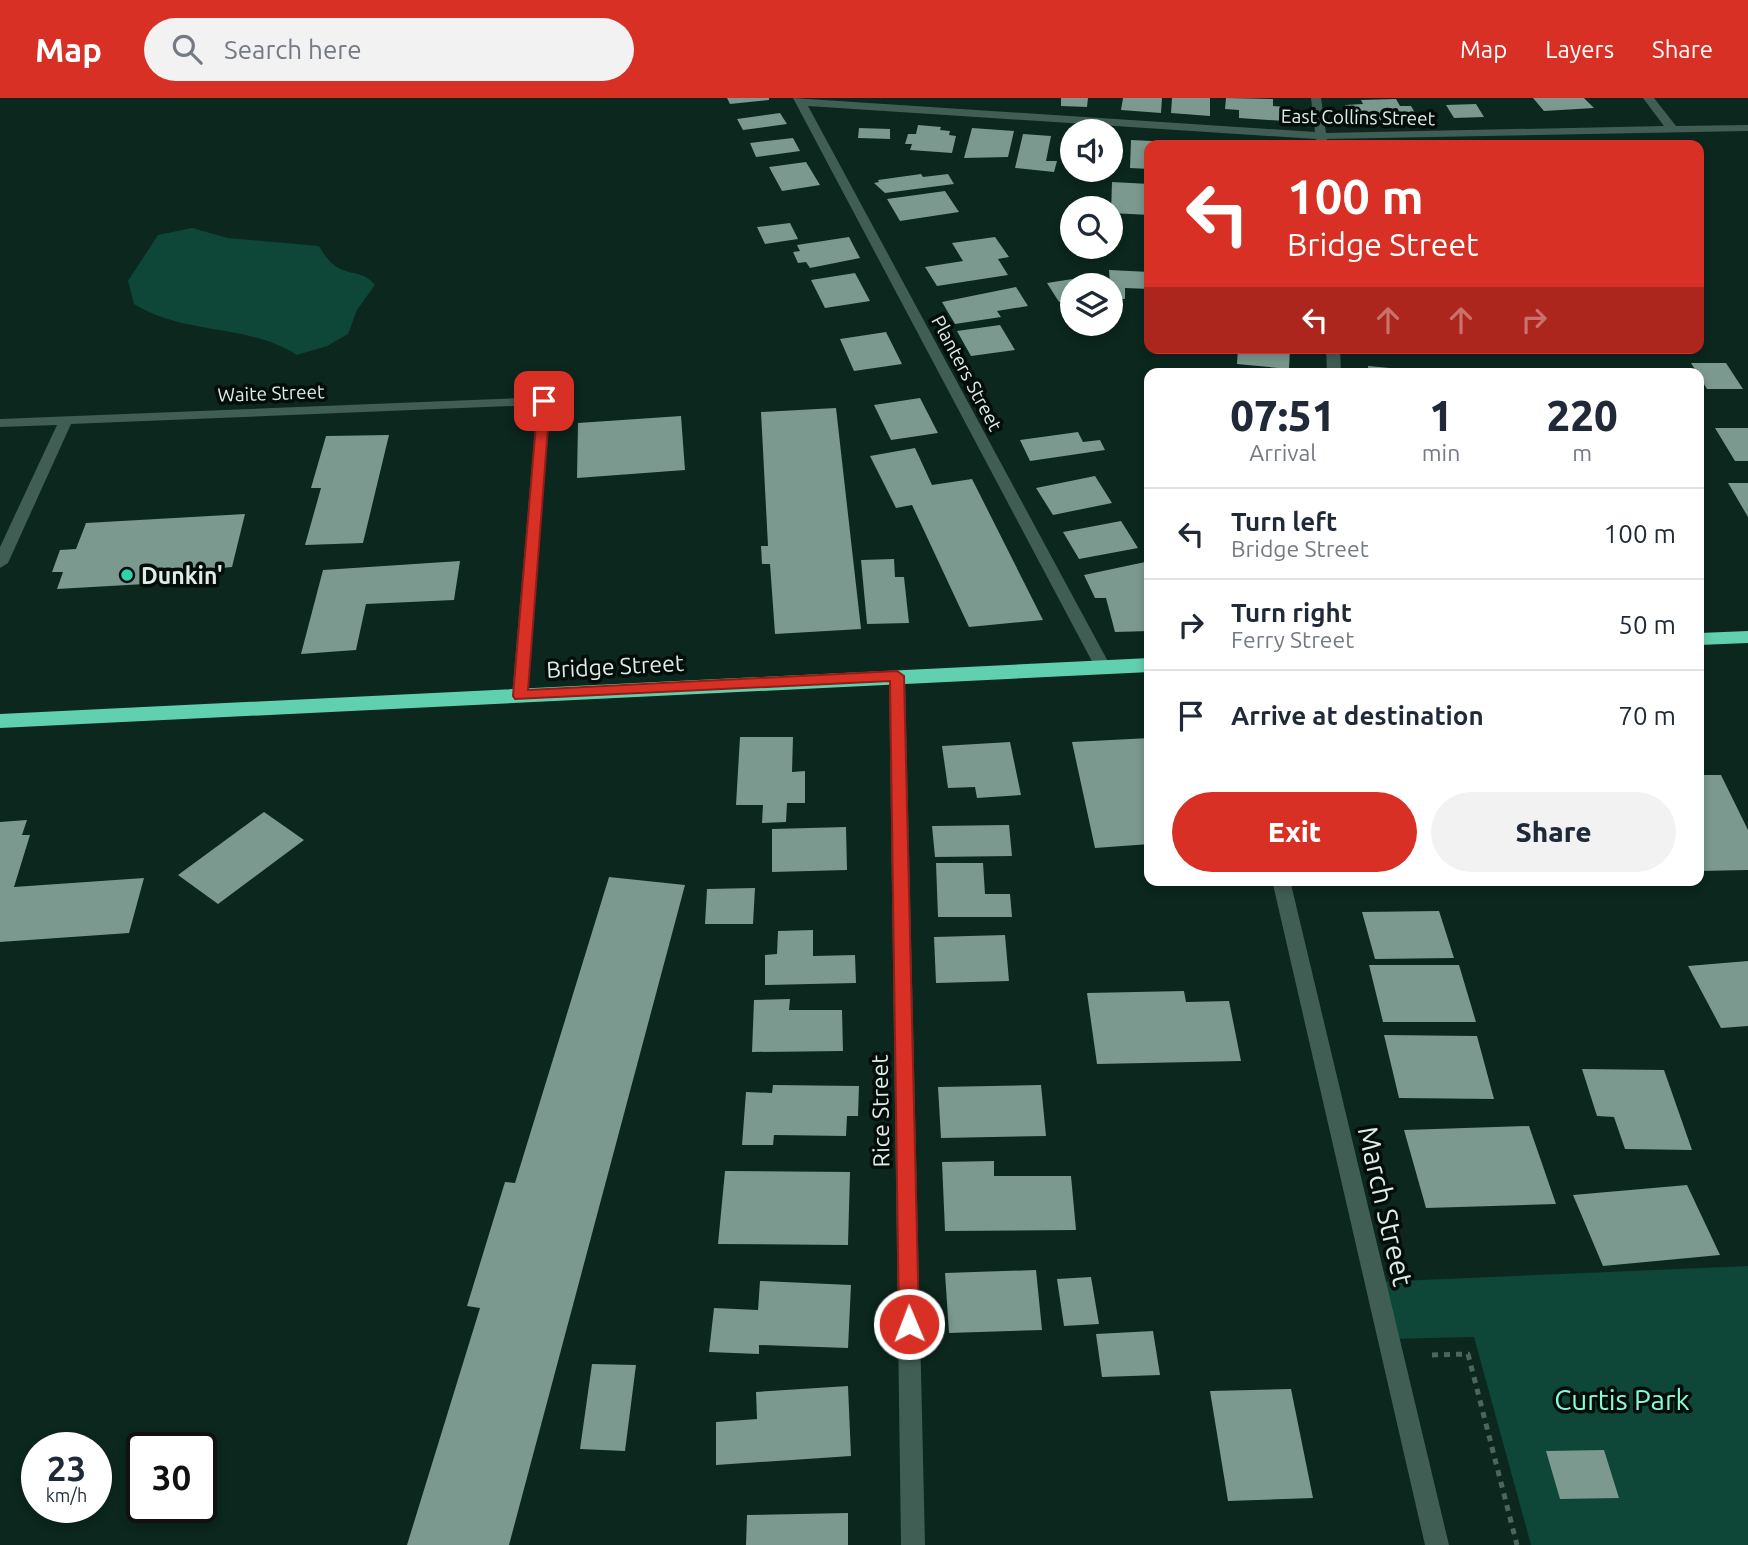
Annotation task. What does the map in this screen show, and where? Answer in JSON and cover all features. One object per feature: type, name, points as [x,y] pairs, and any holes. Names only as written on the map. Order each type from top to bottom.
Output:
[{"type":"highway","points":[[1704,639],[1748,637]]},
{"type":"highway","name":"Bridge Street","points":[[0,722],[1144,665]]},
{"type":"street","points":[[1316,98],[1322,140]]},
{"type":"street","points":[[1648,98],[1673,130]]},
{"type":"street","name":"East Collins Street","points":[[799,100],[1309,140]]},
{"type":"street","name":"Planters Street","points":[[799,100],[1103,667]]},
{"type":"street","name":"East Collins Street","points":[[1354,140],[1748,128]]},
{"type":"street","name":"Waite Street","points":[[0,423],[544,401],[520,696]]},
{"type":"street","points":[[0,564],[66,420]]},
{"type":"street","name":"Rice Street","points":[[897,676],[913,1545]]},
{"type":"street","name":"March Street","points":[[1282,886],[1437,1545]]},
{"type":"path","points":[[1392,1356],[1468,1354],[1517,1545]]},
{"type":"green space","points":[[192,228],[228,238],[319,246],[327,258],[341,270],[362,275],[375,285],[357,310],[348,334],[327,346],[297,355],[258,338],[174,321],[134,304],[128,281],[158,235]]},
{"type":"green space","name":"Curtis Park","points":[[1748,1266],[1748,1545],[1531,1545],[1474,1337],[1388,1339],[1375,1282]]},
{"type":"building","points":[[727,98],[769,98],[769,100],[730,104]]},
{"type":"building","points":[[1061,98],[1088,98],[1087,107],[1061,106]]},
{"type":"building","points":[[1123,98],[1162,98],[1161,113],[1121,110]]},
{"type":"building","points":[[1172,98],[1210,98],[1210,116],[1171,113]]},
{"type":"building","points":[[1226,98],[1273,99],[1273,106],[1286,107],[1285,121],[1239,118],[1239,110],[1225,109]]},
{"type":"building","points":[[1533,98],[1584,98],[1594,108],[1544,111]]},
{"type":"building","points":[[1396,99],[1400,106],[1411,106],[1420,121],[1354,123],[1345,105],[1363,104],[1361,100]]},
{"type":"building","points":[[1476,104],[1484,117],[1454,118],[1446,105]]},
{"type":"building","points":[[780,113],[787,124],[743,130],[737,119]]},
{"type":"building","points":[[918,125],[941,127],[940,130],[950,131],[949,135],[956,136],[952,153],[910,150],[912,144],[905,144],[908,134],[916,134]]},
{"type":"building","points":[[859,128],[890,129],[890,139],[858,138]]},
{"type":"building","points":[[972,128],[1014,131],[1008,157],[964,158]]},
{"type":"building","points":[[1023,134],[1051,136],[1046,161],[1057,161],[1054,172],[1015,168]]},
{"type":"building","points":[[793,138],[800,151],[756,157],[750,143]]},
{"type":"building","points":[[1131,140],[1144,141],[1144,169],[1130,168]]},
{"type":"building","points":[[806,162],[820,185],[782,191],[769,167]]},
{"type":"building","points":[[921,174],[923,177],[948,174],[954,184],[885,193],[874,183],[879,182],[878,180]]},
{"type":"building","points":[[1112,182],[1144,184],[1144,215],[1123,214],[1123,196],[1112,196]]},
{"type":"building","points":[[945,191],[959,212],[900,221],[887,199]]},
{"type":"building","points":[[790,223],[798,239],[765,244],[757,227]]},
{"type":"building","points":[[849,237],[860,258],[810,268],[806,262],[798,263],[793,252],[800,251],[797,245]]},
{"type":"building","points":[[995,237],[1009,257],[998,259],[1008,275],[937,286],[925,267],[963,261],[952,243]]},
{"type":"building","points":[[1109,270],[1144,272],[1144,289],[1125,288],[1125,299],[1123,273],[1109,273]]},
{"type":"building","points":[[855,273],[870,301],[825,308],[811,280]]},
{"type":"building","points":[[1060,281],[1060,302],[1059,302],[1047,283]]},
{"type":"building","points":[[1016,287],[1028,306],[997,311],[1001,317],[955,324],[942,302]]},
{"type":"building","points":[[1000,325],[1015,350],[971,356],[957,331]]},
{"type":"building","points":[[886,332],[902,364],[854,371],[840,339]]},
{"type":"building","points":[[1238,354],[1290,354],[1289,368],[1237,364]]},
{"type":"building","points":[[1691,363],[1726,363],[1743,389],[1707,389],[1704,384],[1704,368],[1694,368]]},
{"type":"building","points":[[920,398],[938,433],[891,440],[874,405]]},
{"type":"building","points":[[836,408],[861,629],[775,634],[770,564],[762,564],[761,546],[768,546],[761,412]]},
{"type":"building","points":[[681,416],[685,470],[577,478],[578,423]]},
{"type":"building","points":[[1715,428],[1748,428],[1748,461],[1735,461]]},
{"type":"building","points":[[1078,432],[1083,442],[1100,440],[1105,450],[1030,461],[1020,440]]},
{"type":"building","points":[[389,435],[363,543],[305,545],[321,488],[311,488],[326,436]]},
{"type":"building","points":[[915,448],[932,485],[972,479],[1043,620],[969,627],[912,505],[896,508],[870,456]]},
{"type":"building","points":[[1095,476],[1112,503],[1053,515],[1036,488]]},
{"type":"building","points":[[1728,483],[1748,483],[1748,517]]},
{"type":"building","points":[[245,514],[232,567],[147,575],[145,584],[57,589],[63,572],[52,572],[60,550],[76,549],[86,523]]},
{"type":"building","points":[[1121,521],[1138,548],[1079,559],[1063,532]]},
{"type":"building","points":[[894,559],[895,577],[904,577],[909,623],[867,624],[861,560]]},
{"type":"building","points":[[460,561],[454,600],[366,604],[356,650],[301,654],[323,570]]},
{"type":"building","points":[[1144,562],[1144,631],[1115,632],[1106,598],[1095,598],[1084,575]]},
{"type":"building","points":[[740,737],[793,737],[792,772],[805,771],[805,803],[787,803],[786,822],[762,823],[763,805],[736,805]]},
{"type":"building","points":[[1144,738],[1144,844],[1095,848],[1072,742]]},
{"type":"building","points":[[1010,742],[1021,795],[977,798],[975,787],[948,788],[942,746]]},
{"type":"building","points":[[1704,775],[1721,775],[1748,830],[1748,870],[1704,871]]},
{"type":"building","points":[[264,812],[304,840],[218,904],[178,875]]},
{"type":"building","points":[[27,820],[22,835],[30,835],[14,887],[144,878],[129,933],[0,942],[0,822]]},
{"type":"building","points":[[1009,825],[1012,856],[935,857],[932,826]]},
{"type":"building","points":[[846,827],[847,870],[772,872],[772,829]]},
{"type":"building","points":[[936,863],[983,863],[985,894],[1010,894],[1012,917],[938,917]]},
{"type":"building","points":[[609,877],[685,885],[509,1545],[407,1545],[480,1308],[467,1306],[505,1182],[515,1183]]},
{"type":"building","points":[[755,888],[753,924],[705,924],[707,889]]},
{"type":"building","points":[[1439,911],[1454,958],[1375,959],[1362,912]]},
{"type":"building","points":[[813,930],[813,956],[855,955],[856,983],[765,985],[765,955],[777,954],[778,931]]},
{"type":"building","points":[[1005,935],[1009,981],[936,983],[934,937]]},
{"type":"building","points":[[1748,961],[1748,1026],[1721,1028],[1688,966]]},
{"type":"building","points":[[1369,965],[1459,965],[1476,1022],[1383,1022]]},
{"type":"building","points":[[1184,991],[1186,1002],[1229,1001],[1241,1061],[1097,1064],[1087,993]]},
{"type":"building","points":[[790,999],[789,1010],[842,1010],[843,1051],[752,1052],[754,1000]]},
{"type":"building","points":[[1384,1035],[1477,1036],[1494,1099],[1399,1098]]},
{"type":"building","points":[[1582,1069],[1664,1070],[1692,1150],[1625,1149],[1614,1117],[1597,1116]]},
{"type":"building","points":[[773,1085],[859,1086],[858,1116],[847,1116],[846,1136],[774,1135],[773,1145],[742,1145],[746,1092],[772,1093]]},
{"type":"building","points":[[1041,1085],[1046,1136],[941,1138],[938,1087]]},
{"type":"building","points":[[1529,1126],[1556,1204],[1426,1208],[1404,1130]]},
{"type":"building","points":[[994,1161],[994,1176],[1071,1176],[1076,1230],[945,1231],[942,1162]]},
{"type":"building","points":[[725,1171],[850,1172],[848,1245],[718,1244]]},
{"type":"building","points":[[1687,1185],[1720,1255],[1603,1266],[1573,1195]]},
{"type":"building","points":[[1036,1270],[1042,1330],[949,1333],[945,1273]]},
{"type":"building","points":[[1091,1277],[1099,1324],[1064,1326],[1057,1279]]},
{"type":"building","points":[[760,1281],[851,1285],[848,1348],[759,1345],[759,1354],[709,1352],[714,1308],[758,1310]]},
{"type":"building","points":[[1153,1331],[1160,1375],[1102,1377],[1096,1334]]},
{"type":"building","points":[[592,1364],[636,1365],[625,1451],[580,1449]]},
{"type":"building","points":[[848,1386],[851,1456],[716,1465],[716,1422],[757,1419],[756,1392]]},
{"type":"building","points":[[1291,1389],[1313,1498],[1228,1501],[1210,1391]]},
{"type":"building","points":[[1604,1450],[1619,1498],[1560,1499],[1546,1451]]},
{"type":"building","points":[[848,1513],[848,1545],[746,1545],[747,1515]]},
{"type":"place","name":"Dunkin'","points":[[127,575]]},
{"type":"route","points":[[544,401],[520,696],[897,676],[909,1324]]}]
